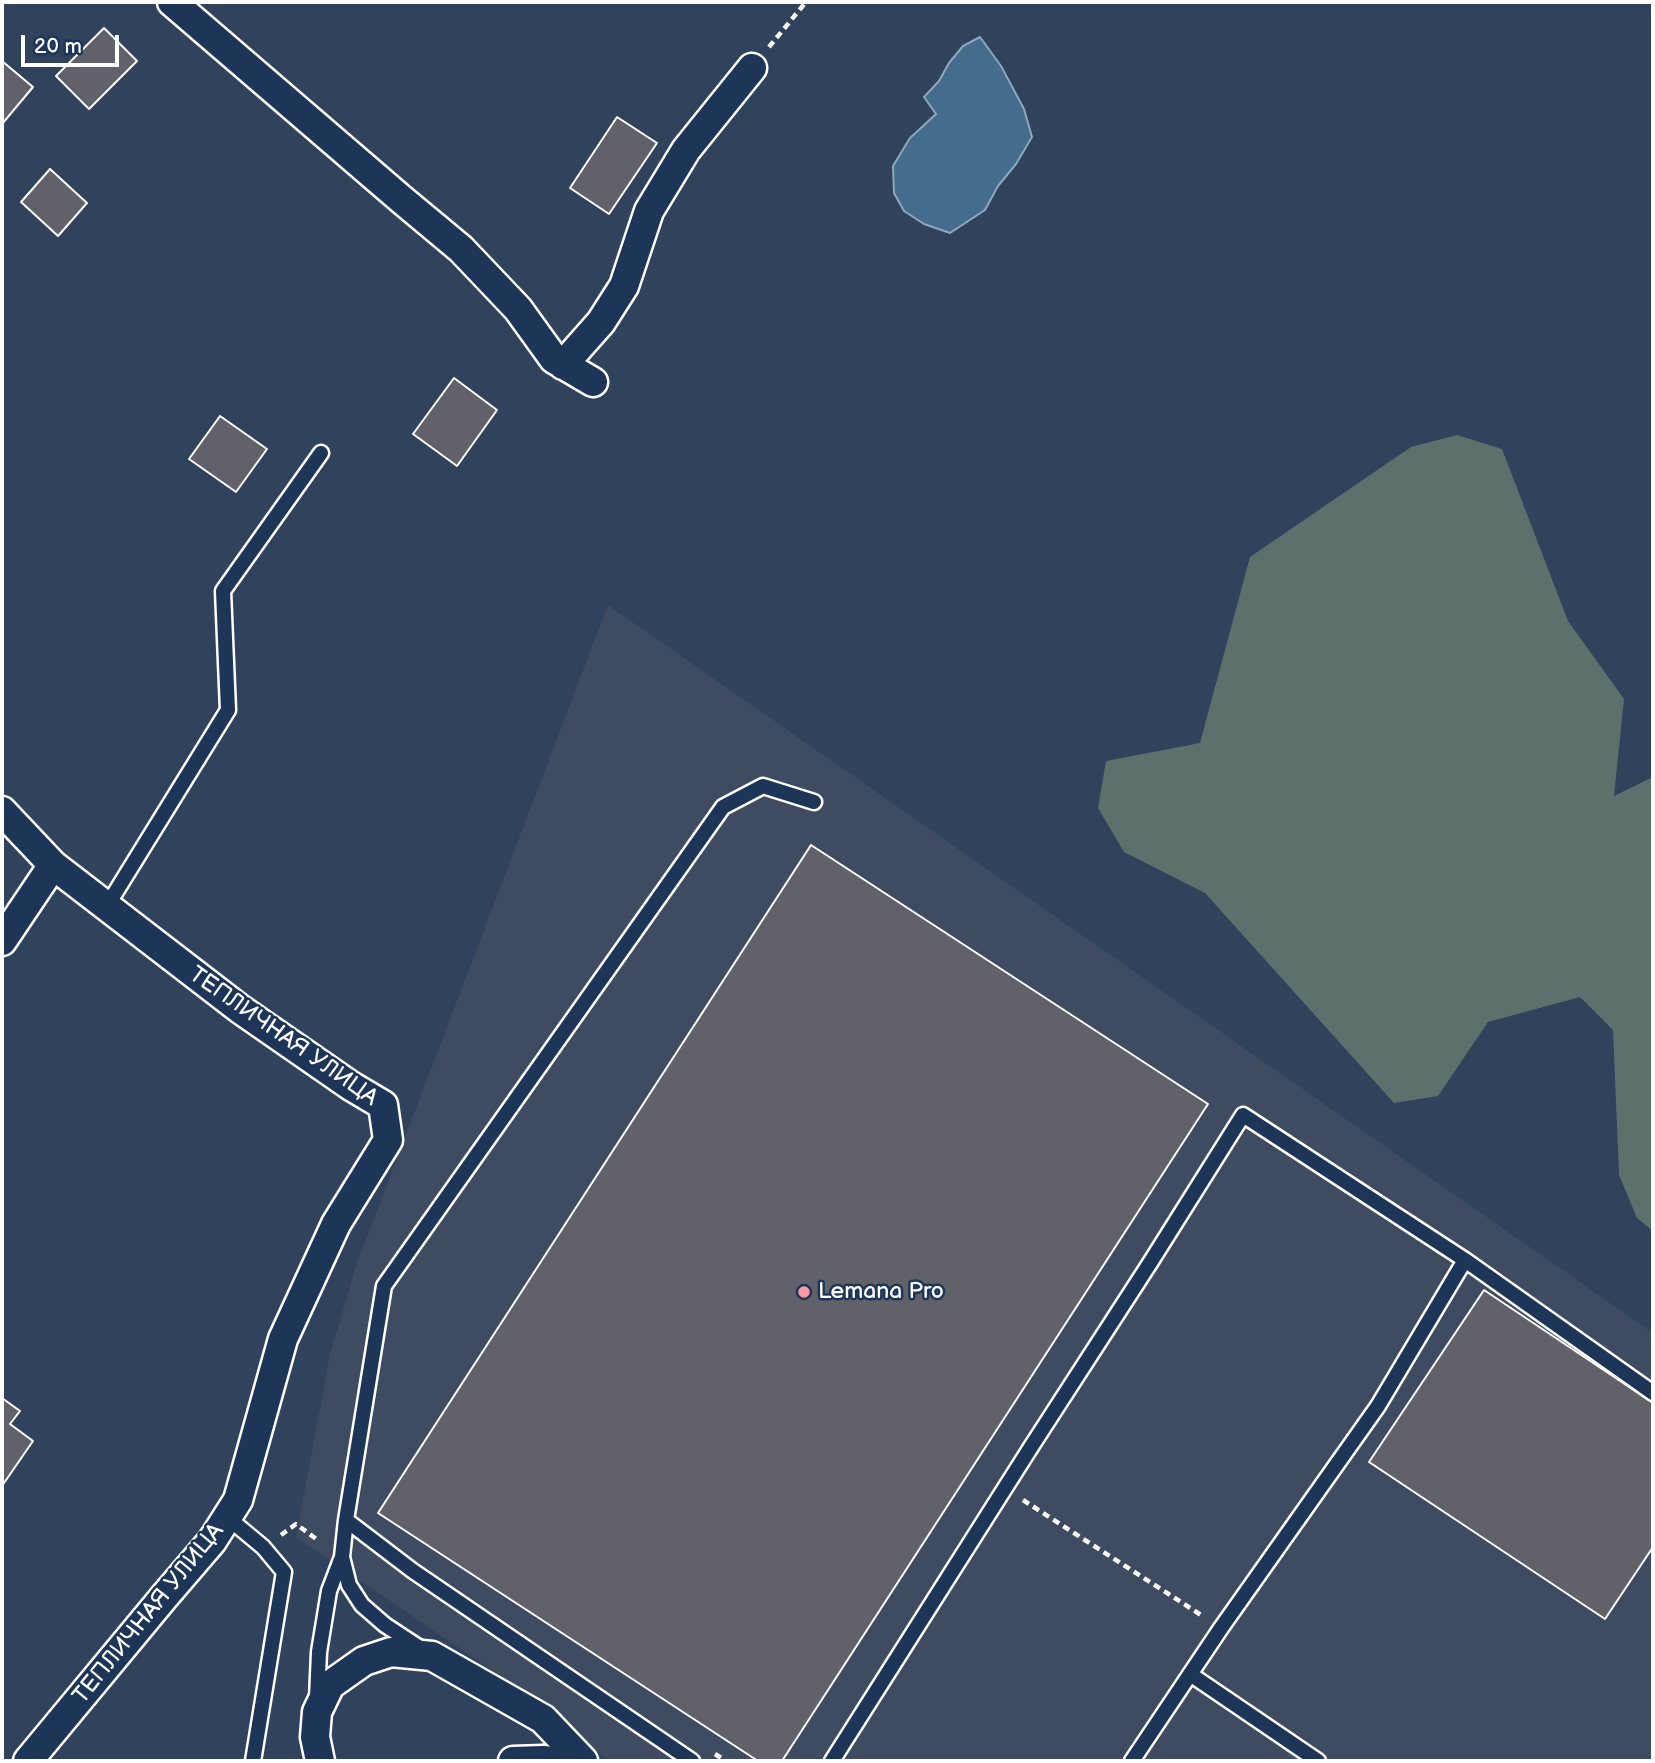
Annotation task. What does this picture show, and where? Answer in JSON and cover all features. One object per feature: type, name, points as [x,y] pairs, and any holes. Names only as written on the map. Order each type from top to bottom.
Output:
[{"type":"street","points":[[172,2],[461,249],[518,309],[554,359],[593,382]]},
{"type":"street","points":[[563,365],[601,322],[624,286],[649,211],[686,150],[752,68]]},
{"type":"street","name":"ТЕПЛИЧНАЯ УЛИЦА","points":[[2,811],[53,865],[240,1010],[383,1105],[388,1140],[336,1224],[283,1339],[238,1500],[212,1541],[28,1761]]},
{"type":"street","points":[[2,941],[53,865]]},
{"type":"street","points":[[320,1761],[315,1737],[317,1712],[330,1685],[364,1661],[391,1652],[432,1656],[543,1719],[583,1761]]},
{"type":"street","points":[[513,1761],[551,1761]]},
{"type":"lane","points":[[107,906],[229,710],[223,591],[321,453]]},
{"type":"lane","points":[[317,1712],[321,1640],[329,1591],[342,1557],[384,1286],[723,807],[763,786],[814,802]]},
{"type":"lane","points":[[832,1761],[1243,1115],[1465,1260],[1653,1394]]},
{"type":"lane","points":[[1151,1761],[1135,1757],[1220,1628],[1378,1406],[1465,1260]]},
{"type":"lane","points":[[227,1517],[263,1547],[284,1572],[253,1761]]},
{"type":"lane","points":[[346,1520],[424,1579],[692,1761]]},
{"type":"lane","points":[[342,1557],[349,1584],[362,1605],[385,1625],[432,1656]]},
{"type":"lane","points":[[1190,1674],[1318,1761]]},
{"type":"path","points":[[752,68],[806,2]]},
{"type":"path","points":[[1004,1489],[1220,1628]]},
{"type":"shaded area","points":[[980,37],[1001,66],[1024,109],[1032,137],[985,210],[950,233],[924,224],[904,211],[894,193],[893,166],[910,138],[936,114],[924,97],[939,81],[963,46]]},
{"type":"shaded area","points":[[608,605],[1653,1333],[1653,1761],[609,1761],[531,1697],[296,1537],[330,1354],[357,1263]]},
{"type":"green space","points":[[1457,435],[1502,449],[1568,621],[1624,699],[1614,796],[1653,777],[1653,1231],[1637,1218],[1619,1175],[1613,1030],[1580,997],[1488,1022],[1438,1096],[1394,1103],[1205,893],[1124,852],[1098,808],[1106,761],[1200,743],[1250,557],[1411,447]]},
{"type":"building","points":[[104,28],[137,61],[89,109],[56,76]]},
{"type":"building","points":[[2,61],[33,87],[2,124]]},
{"type":"building","points":[[617,117],[657,143],[609,214],[570,188]]},
{"type":"building","points":[[50,169],[87,203],[58,236],[21,202]]},
{"type":"building","points":[[454,378],[497,410],[457,466],[413,434]]},
{"type":"building","points":[[220,416],[267,449],[236,492],[189,459]]},
{"type":"building","name":"Lemana Pro","points":[[811,845],[1208,1104],[782,1761],[758,1761],[378,1513]]},
{"type":"building","points":[[1484,1290],[1653,1403],[1653,1547],[1605,1619],[1369,1462]]},
{"type":"building","points":[[2,1398],[20,1411],[10,1424],[33,1441],[2,1486]]},
{"type":"place","name":"Lemana Pro","points":[[804,1292]]}]
